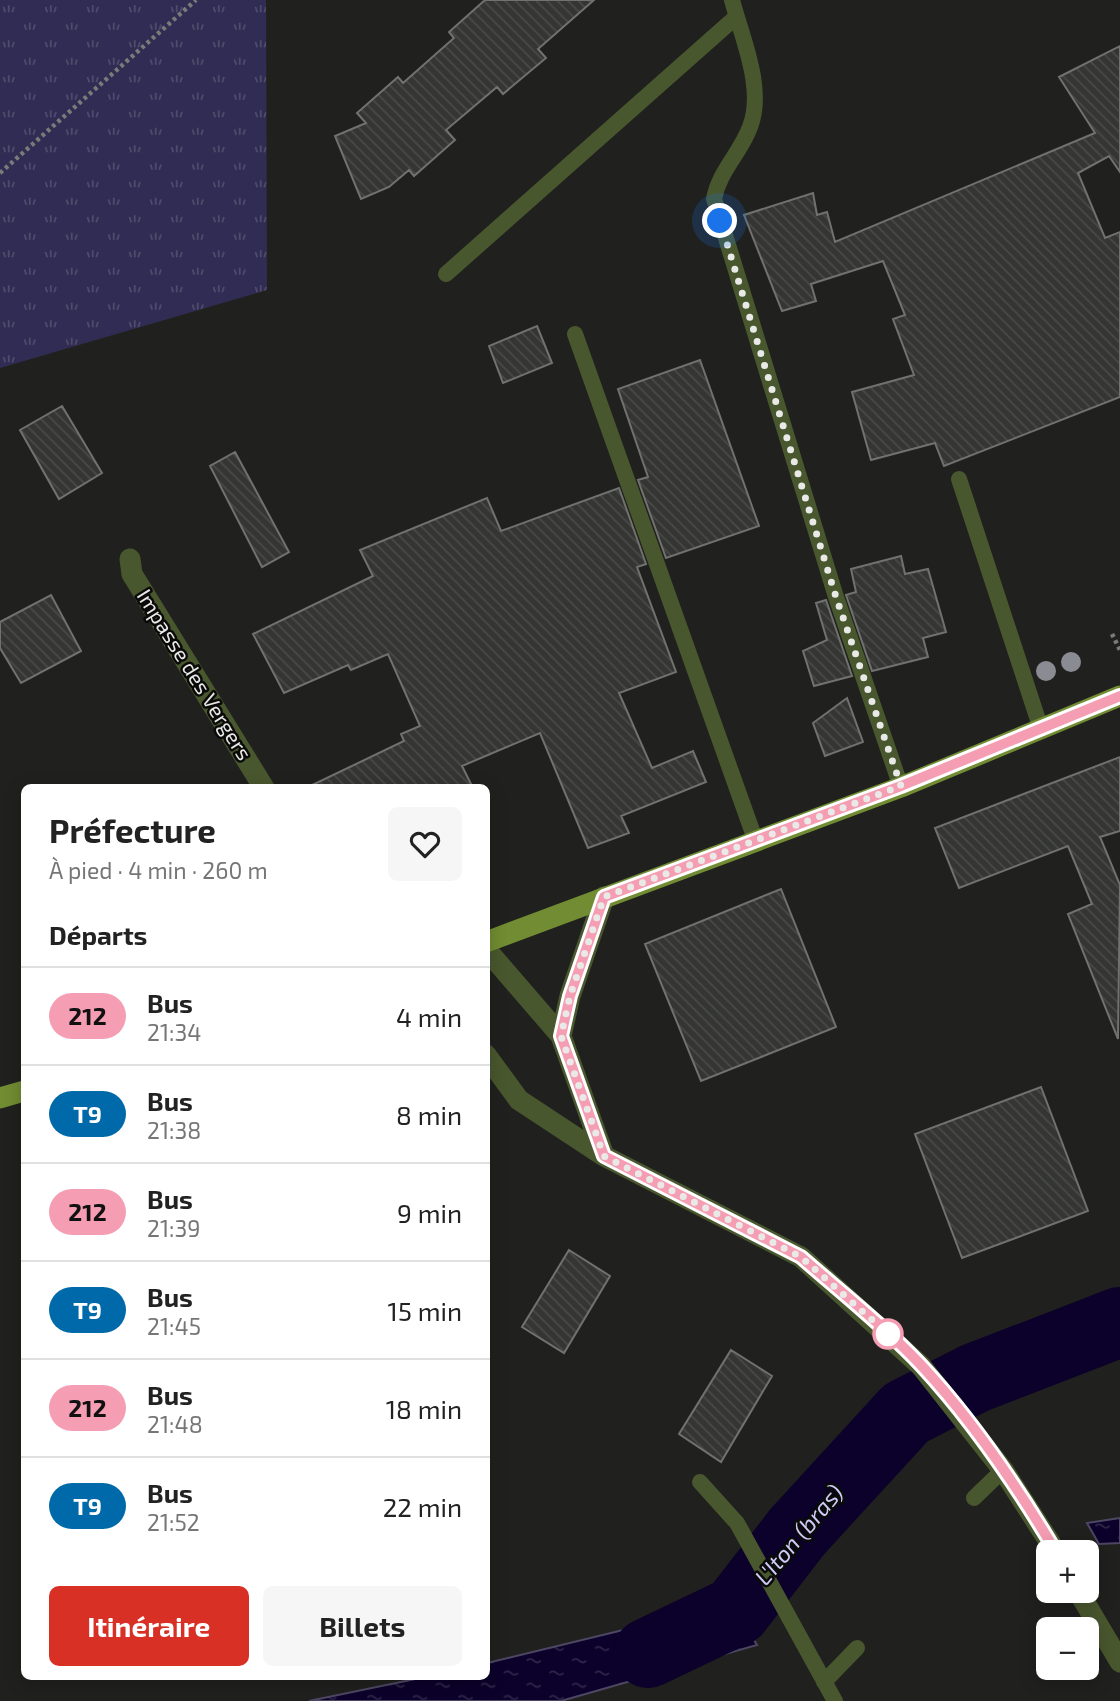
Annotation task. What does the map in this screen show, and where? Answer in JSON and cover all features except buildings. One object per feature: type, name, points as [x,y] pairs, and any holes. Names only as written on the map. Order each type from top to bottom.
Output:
[{"type":"main road","points":[[490,940],[901,786],[1120,696]]},
{"type":"main road","points":[[1,1096],[21,1092]]},
{"type":"street","name":"Impasse des Vergers","points":[[130,559],[132,575],[262,784]]},
{"type":"street","points":[[561,1036],[570,996],[604,897]]},
{"type":"street","points":[[490,954],[561,1036],[604,1156]]},
{"type":"street","points":[[490,1060],[519,1100],[604,1156],[801,1257],[921,1366],[977,1433],[1048,1540]]},
{"type":"street","points":[[1085,1603],[1120,1662]]},
{"type":"lane","points":[[732,0],[755,92],[751,126],[717,180],[714,199],[836,597],[901,786]]},
{"type":"lane","points":[[446,274],[736,17]]},
{"type":"lane","points":[[575,334],[755,839]]},
{"type":"lane","points":[[959,479],[1041,729]]},
{"type":"lane","points":[[974,1498],[1003,1469]]},
{"type":"lane","points":[[700,1482],[737,1523],[835,1701]]},
{"type":"lane","points":[[824,1682],[857,1648]]},
{"type":"path","points":[[0,173],[196,0]]},
{"type":"path","points":[[1112,634],[1120,650]]},
{"type":"green space","points":[[0,0],[266,0],[267,290],[0,368]]},
{"type":"water","points":[[1120,1300],[1120,1349],[991,1395],[960,1360]]},
{"type":"water","points":[[886,1391],[925,1435],[870,1473],[806,1548],[784,1511],[869,1421]]},
{"type":"water","points":[[1120,1518],[1120,1543],[1099,1544],[1087,1523]]},
{"type":"water","points":[[721,1587],[757,1645],[561,1701],[309,1701],[410,1680],[490,1680],[490,1662],[652,1623],[688,1610]]},
{"type":"waterway","name":"L'Iton (bras)","points":[[648,1653],[736,1611],[797,1532],[906,1413],[975,1378],[1120,1322]]},
{"type":"bus line","name":"212","points":[[1049,1540],[977,1433],[921,1366],[822,1275],[801,1257],[604,1156],[561,1036],[570,996],[604,897],[901,786],[1120,696]]},
{"type":"route","points":[[720,221],[836,597],[901,786],[604,897],[570,996],[561,1036],[604,1156],[801,1257],[888,1334]]}]
